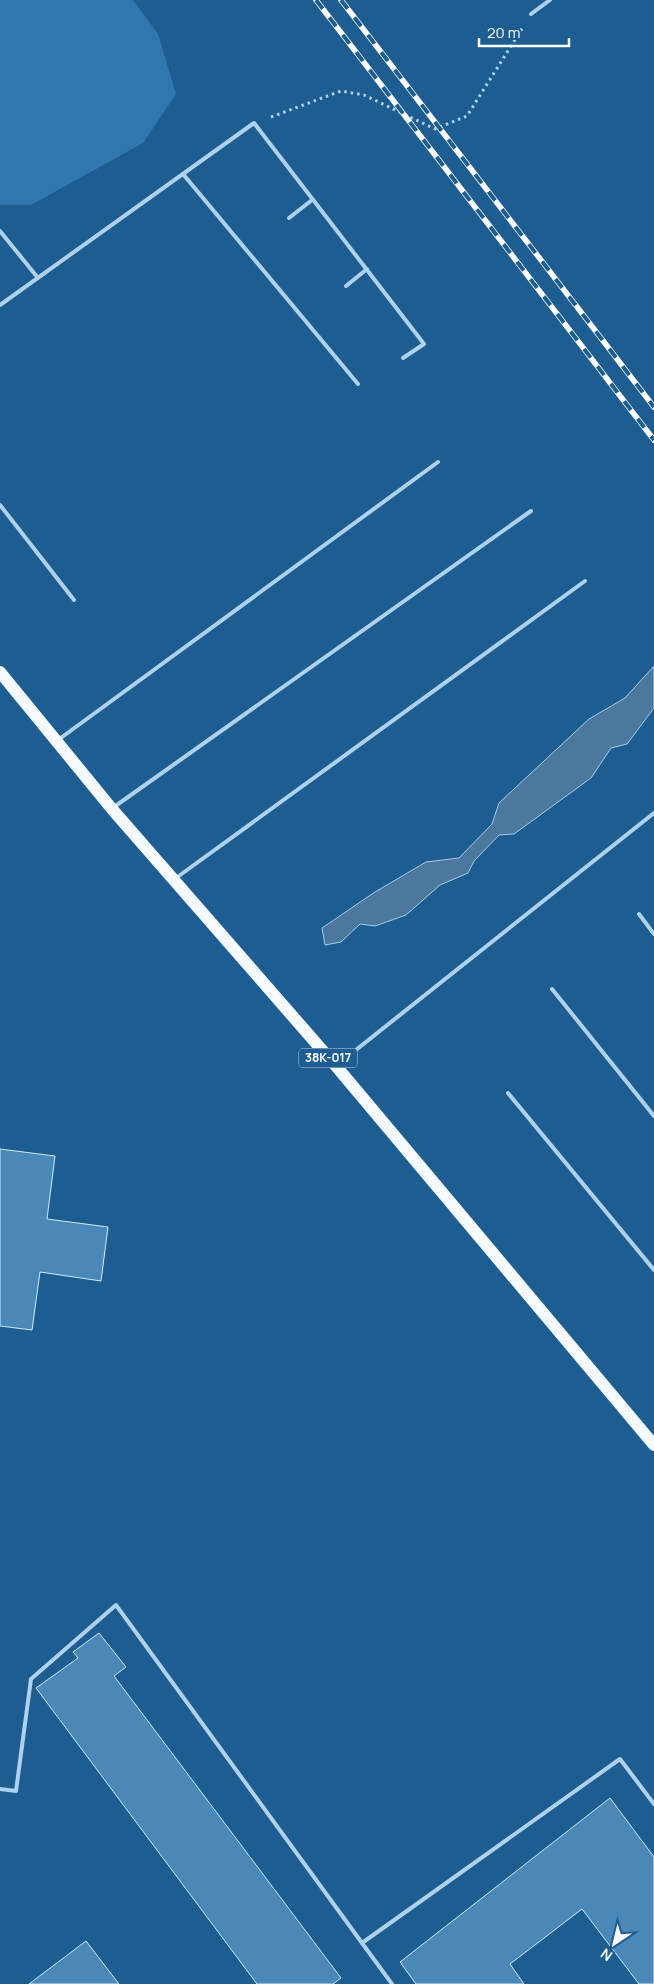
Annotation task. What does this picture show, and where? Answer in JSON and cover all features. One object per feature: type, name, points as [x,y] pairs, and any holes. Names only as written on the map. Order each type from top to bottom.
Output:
[{"type":"main road","name":"38К-017","points":[[0,672],[112,809],[336,1066],[654,1445]]},
{"type":"lane","points":[[531,14],[550,0]]},
{"type":"lane","points":[[0,305],[254,123],[424,344],[403,358]]},
{"type":"lane","points":[[183,174],[358,384]]},
{"type":"lane","points":[[289,218],[312,200]]},
{"type":"lane","points":[[0,231],[38,278]]},
{"type":"lane","points":[[346,286],[367,269]]},
{"type":"lane","points":[[57,741],[438,462]]},
{"type":"lane","points":[[0,505],[74,600]]},
{"type":"lane","points":[[112,809],[532,511]]},
{"type":"lane","points":[[174,880],[585,581]]},
{"type":"lane","points":[[336,1066],[654,813]]},
{"type":"lane","points":[[639,914],[654,934]]},
{"type":"lane","points":[[552,989],[654,1116]]},
{"type":"lane","points":[[508,1093],[654,1270]]},
{"type":"lane","points":[[0,1789],[16,1791],[31,1679],[116,1605],[392,1984]]},
{"type":"lane","points":[[362,1943],[620,1759],[654,1804]]},
{"type":"path","points":[[254,123],[340,91],[364,95],[435,129],[467,116],[531,14]]},
{"type":"shaded area","points":[[0,0],[133,0],[158,34],[176,94],[143,143],[31,205],[0,205]]},
{"type":"shaded area","points":[[654,666],[654,708],[627,744],[611,748],[591,778],[514,834],[499,835],[474,861],[468,873],[440,885],[406,915],[375,926],[360,924],[341,942],[325,945],[322,928],[375,892],[426,862],[459,858],[492,824],[499,803],[589,719],[625,698]]},
{"type":"building","points":[[0,1149],[55,1156],[47,1219],[108,1227],[101,1281],[40,1272],[32,1330],[0,1326]]},
{"type":"building","points":[[99,1633],[126,1667],[114,1676],[341,1978],[333,1984],[257,1984],[36,1688],[78,1658],[73,1652]]},
{"type":"building","points":[[610,1798],[654,1857],[654,1984],[639,1984],[582,1909],[510,1964],[524,1984],[416,1984],[400,1962]]},
{"type":"building","points":[[86,1941],[119,1984],[29,1984]]},
{"type":"railway","points":[[316,0],[654,440]]},
{"type":"railway","points":[[341,0],[654,407]]}]
